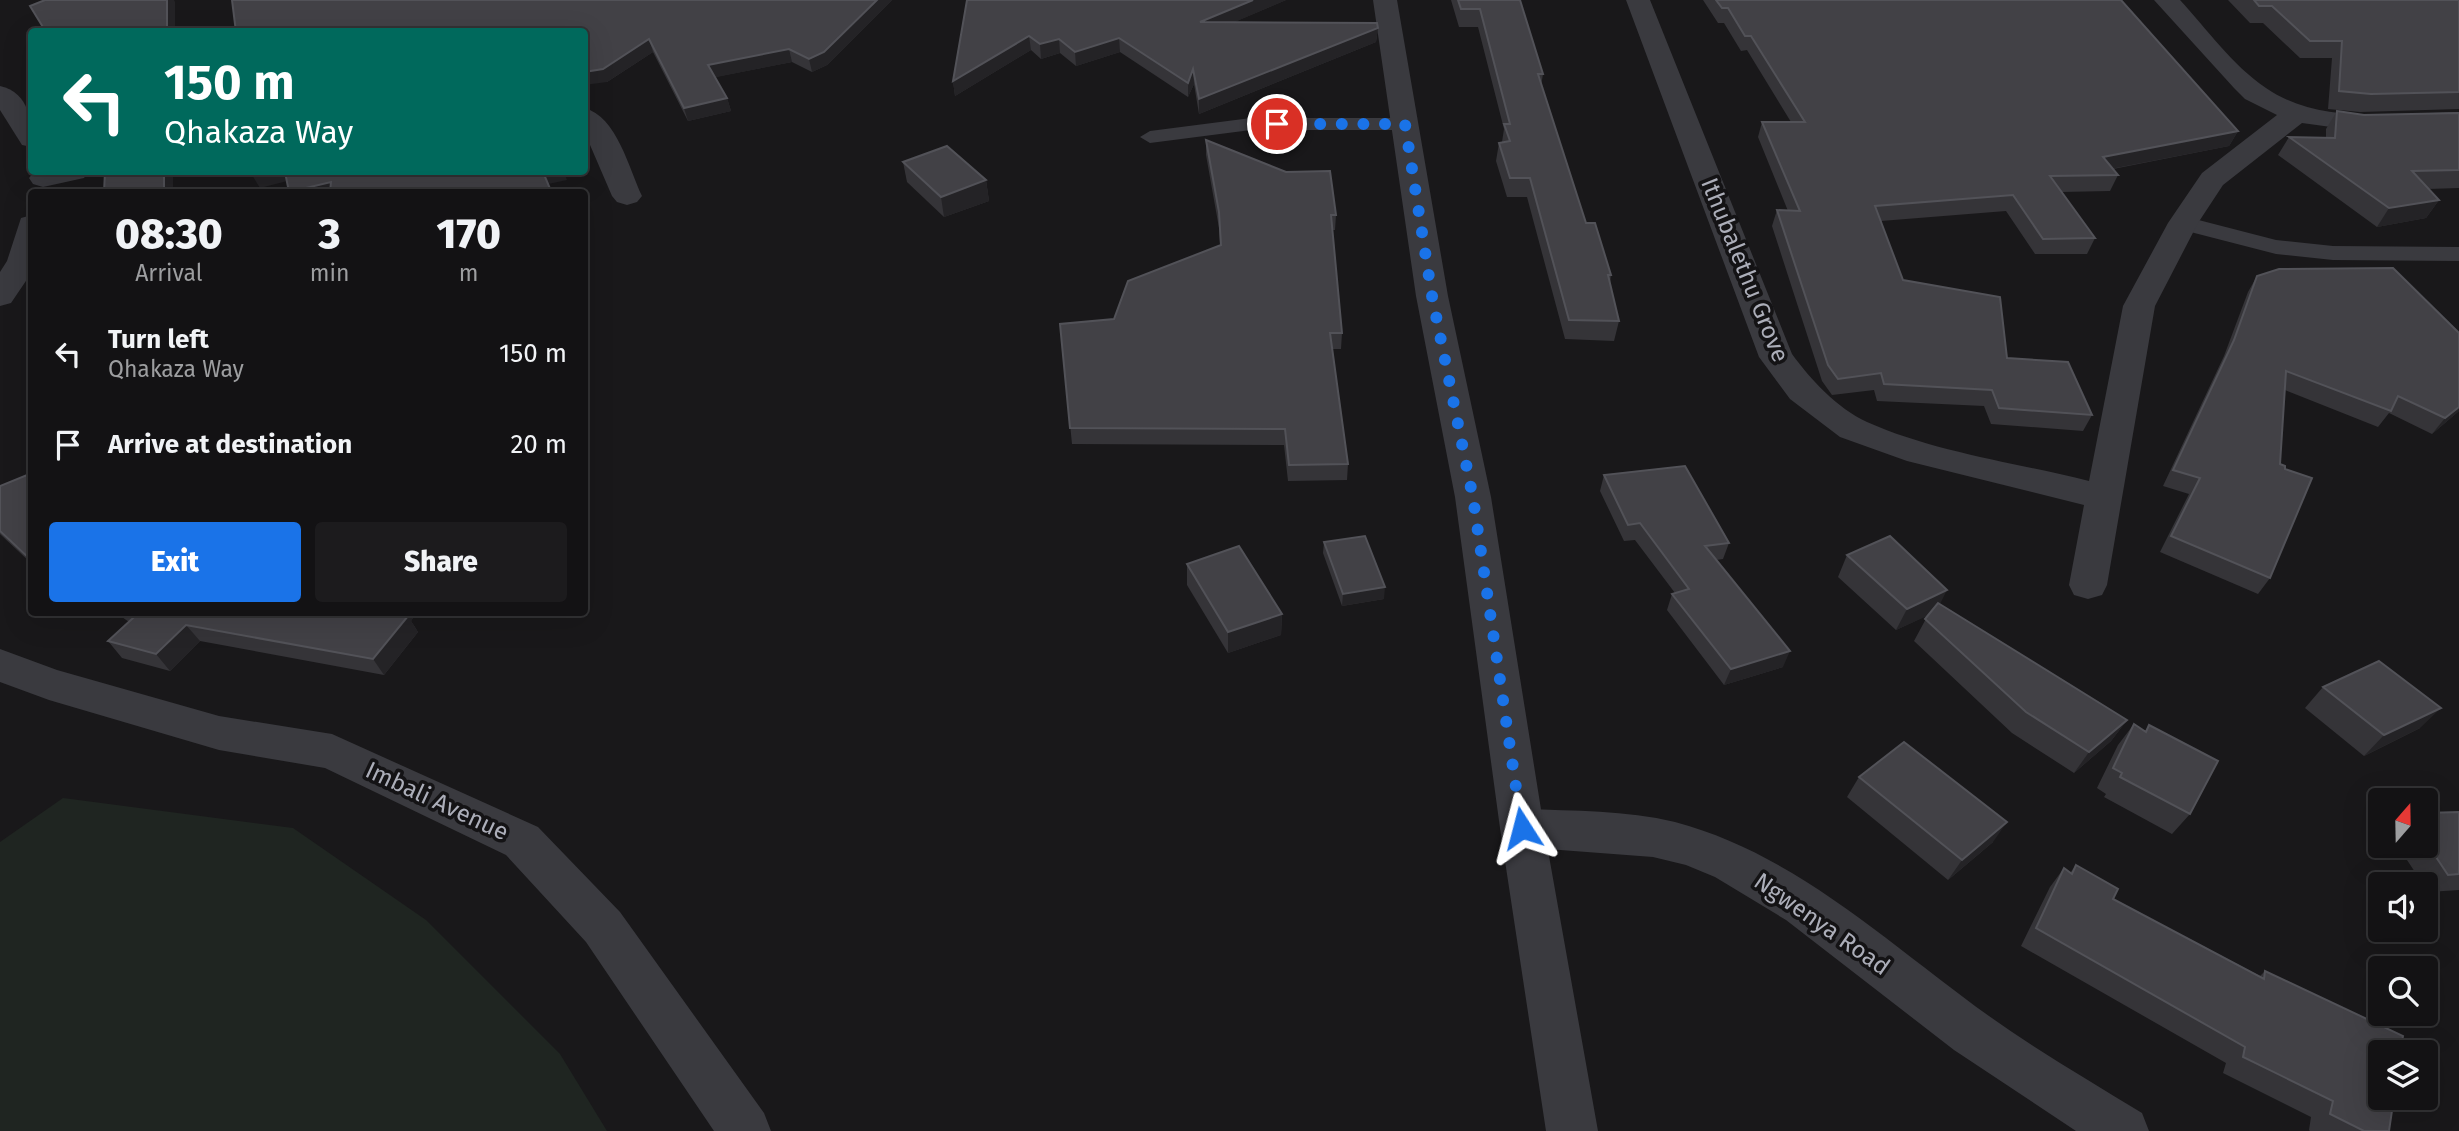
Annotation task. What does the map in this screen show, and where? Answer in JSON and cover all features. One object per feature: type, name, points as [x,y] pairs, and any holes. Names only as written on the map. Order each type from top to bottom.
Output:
[{"type":"street","points":[[1385,0],[1432,296],[1473,498],[1522,828],[1572,1131]]},
{"type":"street","name":"Ithubalethu Grove","points":[[1638,0],[1776,357],[1802,391],[1852,429],[1907,449],[2103,497]]},
{"type":"street","points":[[2166,0],[2254,92],[2296,114],[2334,120],[2459,120]]},
{"type":"street","points":[[0,94],[7,99],[28,133]]},
{"type":"street","points":[[2088,585],[2103,497],[2120,422],[2138,306],[2183,223],[2212,179],[2296,114]]},
{"type":"street","points":[[588,120],[597,128],[628,196]]},
{"type":"street","points":[[41,181],[63,175]]},
{"type":"street","points":[[0,296],[23,261],[28,241]]},
{"type":"street","name":"Imbali Avenue","points":[[0,665],[49,684],[219,733],[332,752],[522,841],[603,927],[745,1131]]},
{"type":"street","name":"Ngwenya Road","points":[[1522,828],[1635,834],[1694,847],[1742,868],[1799,903],[1976,1035],[2123,1131]]},
{"type":"lane","points":[[1150,137],[1251,124],[1405,124]]},
{"type":"lane","points":[[2183,223],[2276,247],[2321,252],[2459,254]]},
{"type":"shaded area","points":[[63,798],[293,828],[426,920],[560,1054],[607,1131],[0,1131],[0,842]]},
{"type":"building","points":[[45,0],[167,0],[167,28],[44,28],[30,6]]},
{"type":"building","points":[[232,0],[877,0],[824,52],[809,59],[789,49],[708,65],[727,98],[684,108],[649,39],[603,69],[588,71],[588,28],[236,28]]},
{"type":"building","points":[[967,0],[1253,0],[1200,22],[1377,23],[1378,28],[1199,99],[1193,69],[1188,83],[1119,38],[1075,52],[1059,39],[1040,44],[1029,36],[953,81]]},
{"type":"building","points":[[1458,0],[1520,0],[1543,74],[1538,74],[1586,223],[1595,223],[1611,275],[1608,275],[1619,321],[1569,320],[1530,178],[1510,178],[1499,143],[1510,141],[1504,124],[1510,124],[1480,9],[1461,9]]},
{"type":"building","points":[[1716,0],[2121,0],[2238,131],[2103,157],[2118,175],[2050,176],[2095,238],[2043,239],[2013,195],[1875,206],[1903,280],[2000,297],[2007,358],[2068,362],[2092,415],[1999,408],[1992,390],[1884,384],[1881,373],[1838,379],[1828,365],[1777,210],[1800,211],[1762,122],[1805,122],[1751,36],[1745,36],[1728,8],[1722,8]]},
{"type":"building","points":[[2254,0],[2459,0],[2459,92],[2371,94],[2339,91],[2342,41],[2310,41],[2272,6],[2259,6]]},
{"type":"building","points":[[2337,111],[2364,115],[2459,113],[2459,170],[2412,171],[2439,200],[2389,208],[2289,137],[2335,138]]},
{"type":"building","points":[[1206,140],[1286,172],[1330,171],[1336,215],[1331,215],[1342,333],[1330,333],[1348,464],[1289,465],[1285,429],[1070,428],[1060,324],[1114,319],[1128,281],[1221,245],[1219,212]]},
{"type":"building","points":[[947,146],[986,180],[941,197],[903,162]]},
{"type":"building","points":[[105,175],[164,175],[164,189],[104,189]]},
{"type":"building","points":[[286,175],[544,175],[550,189],[330,189],[331,182],[302,189],[288,189]]},
{"type":"building","points":[[2393,268],[2459,333],[2459,407],[2445,418],[2398,396],[2391,411],[2286,371],[2280,464],[2285,466],[2285,469],[2312,478],[2270,578],[2171,536],[2200,478],[2173,470],[2234,340],[2257,276],[2279,269]]},
{"type":"building","points":[[1685,466],[1729,543],[1705,546],[1790,651],[1731,669],[1672,594],[1689,589],[1640,523],[1628,525],[1604,475]]},
{"type":"building","points":[[28,475],[28,557],[0,531],[0,486]]},
{"type":"building","points":[[1365,536],[1385,587],[1343,594],[1324,542]]},
{"type":"building","points":[[1890,536],[1947,590],[1907,609],[1847,555]]},
{"type":"building","points":[[1239,546],[1282,614],[1228,632],[1187,564]]},
{"type":"building","points":[[1938,603],[2127,720],[2089,752],[2026,712],[1925,619]]},
{"type":"building","points":[[130,616],[408,616],[373,659],[186,625],[156,654],[108,641],[133,618]]},
{"type":"building","points":[[2379,661],[2441,708],[2384,735],[2323,687]]},
{"type":"building","points":[[2134,724],[2146,732],[2149,725],[2218,761],[2190,814],[2120,777],[2122,773],[2113,768]]},
{"type":"building","points":[[1904,742],[2007,822],[1962,860],[1859,777]]},
{"type":"building","points":[[2459,812],[2459,874],[2448,875],[2437,858],[2438,813]]},
{"type":"building","points":[[2076,865],[2118,889],[2113,899],[2264,979],[2265,971],[2368,1020],[2368,1026],[2382,1026],[2403,1036],[2402,1040],[2368,1040],[2368,1110],[2392,1110],[2389,1131],[2364,1131],[2330,1114],[2333,1101],[2243,1057],[2245,1047],[2036,928],[2064,868],[2072,874]]},
{"type":"route","points":[[1277,124],[1405,124],[1432,296],[1473,498],[1522,828]]}]
